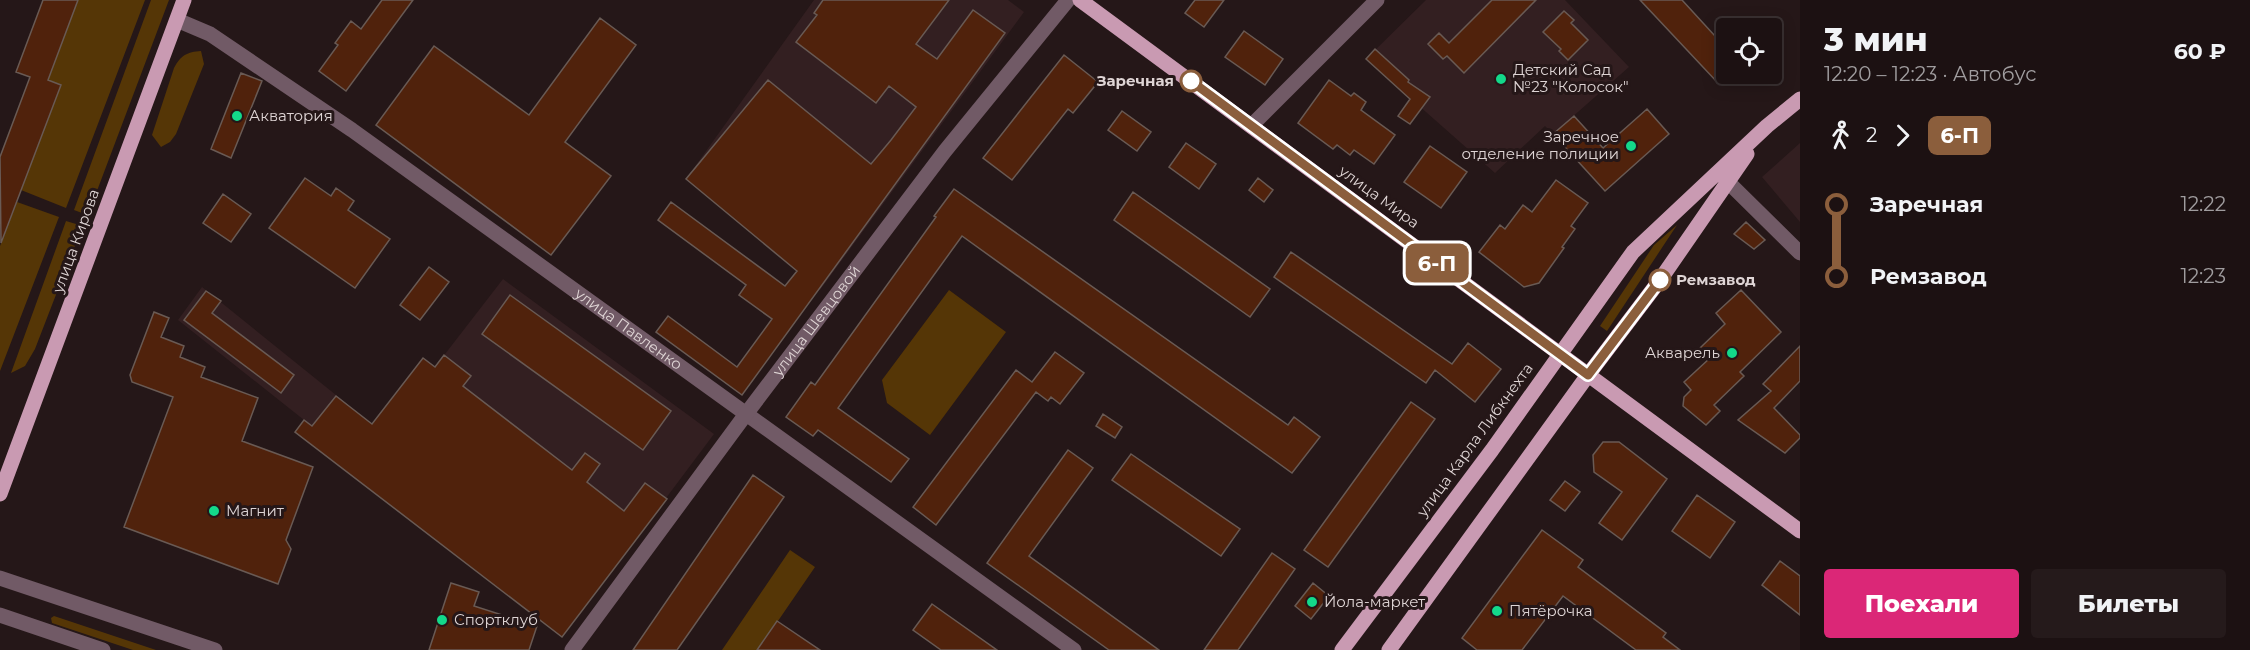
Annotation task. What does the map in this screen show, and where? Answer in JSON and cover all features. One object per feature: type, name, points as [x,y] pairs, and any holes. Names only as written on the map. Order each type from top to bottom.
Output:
[{"type":"main road","name":"улица Кирова","points":[[0,494],[184,0]]},
{"type":"main road","name":"улица Мира","points":[[1084,1],[1800,531]]},
{"type":"main road","name":"улица Карла Либкнехта","points":[[1342,650],[1492,450],[1633,252],[1767,126],[1800,99]]},
{"type":"main road","name":"улица Карла Либкнехта","points":[[1389,650],[1588,375],[1660,280],[1767,126]]},
{"type":"street","name":"улица Шевцовой","points":[[573,650],[746,414],[945,151],[1068,0]]},
{"type":"street","points":[[1251,126],[1372,2]]},
{"type":"street","name":"улица Павленко","points":[[177,20],[210,34],[276,77],[1074,650]]},
{"type":"street","points":[[1727,181],[1800,253]]},
{"type":"street","points":[[0,578],[214,650]]},
{"type":"street","points":[[0,615],[103,650]]},
{"type":"shaded area","points":[[78,0],[145,0],[66,208],[21,190],[61,85],[48,80]]},
{"type":"shaded area","points":[[151,0],[169,0],[89,212],[82,213],[74,210]]},
{"type":"shaded area","points":[[814,0],[1008,0],[1024,12],[820,290],[686,179]]},
{"type":"shaded area","name":"Детский Сад №23 \"Колосок\"","points":[[1426,0],[1565,0],[1629,67],[1553,134],[1545,126],[1495,173],[1366,59]]},
{"type":"shaded area","points":[[201,51],[204,64],[176,134],[170,142],[161,147],[152,135],[174,68],[185,55]]},
{"type":"shaded area","points":[[1800,143],[1800,222],[1762,177]]},
{"type":"shaded area","points":[[17,202],[59,217],[0,371],[0,246]]},
{"type":"shaded area","points":[[66,221],[76,224],[81,230],[35,349],[25,366],[11,373]]},
{"type":"shaded area","points":[[1677,225],[1607,331],[1600,326],[1654,245]]},
{"type":"shaded area","points":[[503,279],[714,434],[562,637],[295,432],[304,420],[178,320],[202,287],[372,424],[423,358],[435,367]]},
{"type":"shaded area","points":[[949,290],[1006,332],[930,435],[887,403],[882,380]]},
{"type":"shaded area","points":[[790,550],[815,567],[758,650],[722,650]]},
{"type":"shaded area","points":[[54,616],[156,650],[133,650],[52,623],[51,618]]},
{"type":"building","points":[[43,0],[78,0],[48,80],[61,85],[1,243],[0,157],[30,77],[16,72]]},
{"type":"building","points":[[382,0],[413,0],[346,91],[319,71],[338,45],[335,43],[351,21],[361,29]]},
{"type":"building","points":[[823,0],[949,0],[916,44],[937,59],[973,10],[1005,33],[742,395],[656,332],[668,316],[737,367],[772,319],[739,295],[746,285],[658,220],[671,202],[785,286],[797,271],[686,179],[768,80],[871,164],[891,140],[916,107],[889,86],[876,103],[796,42],[817,15],[814,13]]},
{"type":"building","points":[[1195,0],[1224,0],[1204,27],[1185,13]]},
{"type":"building","points":[[1492,0],[1536,0],[1464,73],[1447,56],[1443,59],[1428,44],[1439,33],[1449,43]]},
{"type":"building","points":[[1640,0],[1682,0],[1716,37],[1716,81]]},
{"type":"building","points":[[1564,11],[1574,20],[1571,23],[1588,40],[1568,60],[1559,51],[1561,49],[1543,32]]},
{"type":"building","points":[[600,18],[636,45],[565,142],[611,176],[551,255],[376,125],[434,46],[529,115]]},
{"type":"building","points":[[1244,31],[1283,59],[1265,85],[1225,57]]},
{"type":"building","points":[[1375,49],[1409,80],[1408,82],[1430,97],[1410,124],[1398,116],[1410,99],[1366,59]]},
{"type":"building","points":[[1064,55],[1098,82],[1073,113],[1068,109],[1012,180],[983,158]]},
{"type":"building","name":"Акватория","points":[[241,73],[262,81],[231,158],[211,149]]},
{"type":"building","points":[[1329,80],[1351,96],[1354,93],[1366,102],[1361,110],[1395,135],[1374,164],[1354,150],[1350,155],[1337,145],[1333,149],[1298,123]]},
{"type":"building","name":"Заречное отделение полиции","points":[[1647,109],[1669,134],[1605,191],[1553,134],[1574,116],[1603,148]]},
{"type":"building","points":[[1122,111],[1151,132],[1137,151],[1108,130]]},
{"type":"building","points":[[1186,143],[1216,164],[1199,189],[1169,167]]},
{"type":"building","points":[[1430,146],[1467,172],[1441,208],[1404,182]]},
{"type":"building","points":[[305,178],[331,196],[336,188],[354,201],[348,210],[390,239],[355,288],[269,228]]},
{"type":"building","points":[[1258,178],[1273,190],[1264,202],[1249,190]]},
{"type":"building","points":[[1556,180],[1588,203],[1571,226],[1575,229],[1562,247],[1564,248],[1539,283],[1524,287],[1479,252],[1500,225],[1505,229],[1523,205],[1532,212]]},
{"type":"building","points":[[954,189],[1288,425],[1294,417],[1320,437],[1292,473],[962,236],[838,408],[909,459],[891,482],[818,430],[813,436],[786,417],[811,382],[815,385]]},
{"type":"building","points":[[1133,192],[1270,289],[1250,317],[1114,220]]},
{"type":"building","points":[[223,194],[251,214],[231,242],[203,223]]},
{"type":"building","points":[[1746,222],[1765,240],[1754,249],[1734,234]]},
{"type":"building","points":[[1291,252],[1452,364],[1468,343],[1501,369],[1475,402],[1435,370],[1426,383],[1274,277]]},
{"type":"building","points":[[429,267],[449,282],[420,320],[400,305]]},
{"type":"building","name":"Акварель","points":[[1741,290],[1781,332],[1740,372],[1744,376],[1714,405],[1720,411],[1706,425],[1683,406],[1684,397],[1691,390],[1684,382],[1710,358],[1700,348],[1725,324],[1716,313]]},
{"type":"building","points":[[206,291],[221,301],[212,313],[294,375],[281,393],[184,320]]},
{"type":"building","points":[[510,295],[671,411],[643,450],[482,334]]},
{"type":"building","name":"Магнит","points":[[154,312],[169,318],[161,337],[184,346],[180,357],[205,367],[201,377],[258,398],[242,441],[313,467],[286,540],[291,549],[278,584],[124,527],[173,397],[132,382],[130,375]]},
{"type":"building","points":[[1800,346],[1800,381],[1774,408],[1800,435],[1800,438],[1785,453],[1738,420],[1771,391],[1763,384]]},
{"type":"building","points":[[1055,352],[1084,373],[1060,404],[1051,397],[1048,401],[1036,392],[936,525],[913,507],[1016,370],[1032,382]]},
{"type":"building","points":[[444,355],[471,376],[463,386],[572,470],[585,453],[600,464],[587,482],[624,511],[645,483],[667,499],[562,637],[295,432],[304,420],[312,426],[336,396],[372,424],[423,358],[435,367]]},
{"type":"building","points":[[1411,402],[1435,419],[1328,567],[1304,550]]},
{"type":"building","points":[[1103,414],[1122,427],[1115,438],[1096,426]]},
{"type":"building","points":[[1603,442],[1619,442],[1667,479],[1622,540],[1599,523],[1622,492],[1594,472],[1593,455]]},
{"type":"building","points":[[1068,450],[1093,468],[1029,556],[1159,650],[1109,650],[987,563]]},
{"type":"building","points":[[1131,454],[1240,529],[1221,556],[1112,480]]},
{"type":"building","points":[[753,475],[784,497],[677,650],[633,650]]},
{"type":"building","points":[[1565,481],[1580,492],[1565,511],[1550,500]]},
{"type":"building","points":[[1697,495],[1735,522],[1710,558],[1672,531]]},
{"type":"building","points":[[1542,530],[1583,560],[1578,567],[1666,633],[1663,637],[1680,650],[1636,650],[1563,596],[1522,650],[1477,650],[1462,638]]},
{"type":"building","points":[[1272,553],[1295,569],[1238,650],[1204,650]]},
{"type":"building","points":[[1780,561],[1800,576],[1800,615],[1762,585]]},
{"type":"building","points":[[451,583],[479,592],[474,606],[537,626],[529,650],[429,650]]},
{"type":"building","points":[[1313,583],[1329,596],[1311,619],[1295,606]]},
{"type":"building","points":[[932,604],[997,650],[941,650],[913,630]]},
{"type":"building","points":[[777,621],[820,650],[757,650]]},
{"type":"bus line","name":"6-П","points":[[1191,81],[1588,375],[1660,280]]},
{"type":"place","name":"Детский Сад №23 \"Колосок\"","points":[[1501,79]]},
{"type":"place","name":"Заречная","points":[[1191,81]]},
{"type":"place","name":"Акватория","points":[[237,116]]},
{"type":"place","name":"Заречное отделение полиции","points":[[1631,146]]},
{"type":"place","name":"Ремзавод","points":[[1660,280]]},
{"type":"place","name":"Акварель","points":[[1732,353]]},
{"type":"place","name":"Магнит","points":[[214,511]]},
{"type":"place","name":"Йола-маркет","points":[[1312,602]]},
{"type":"place","name":"Пятёрочка","points":[[1497,611]]},
{"type":"place","name":"Спортклуб","points":[[442,620]]}]
